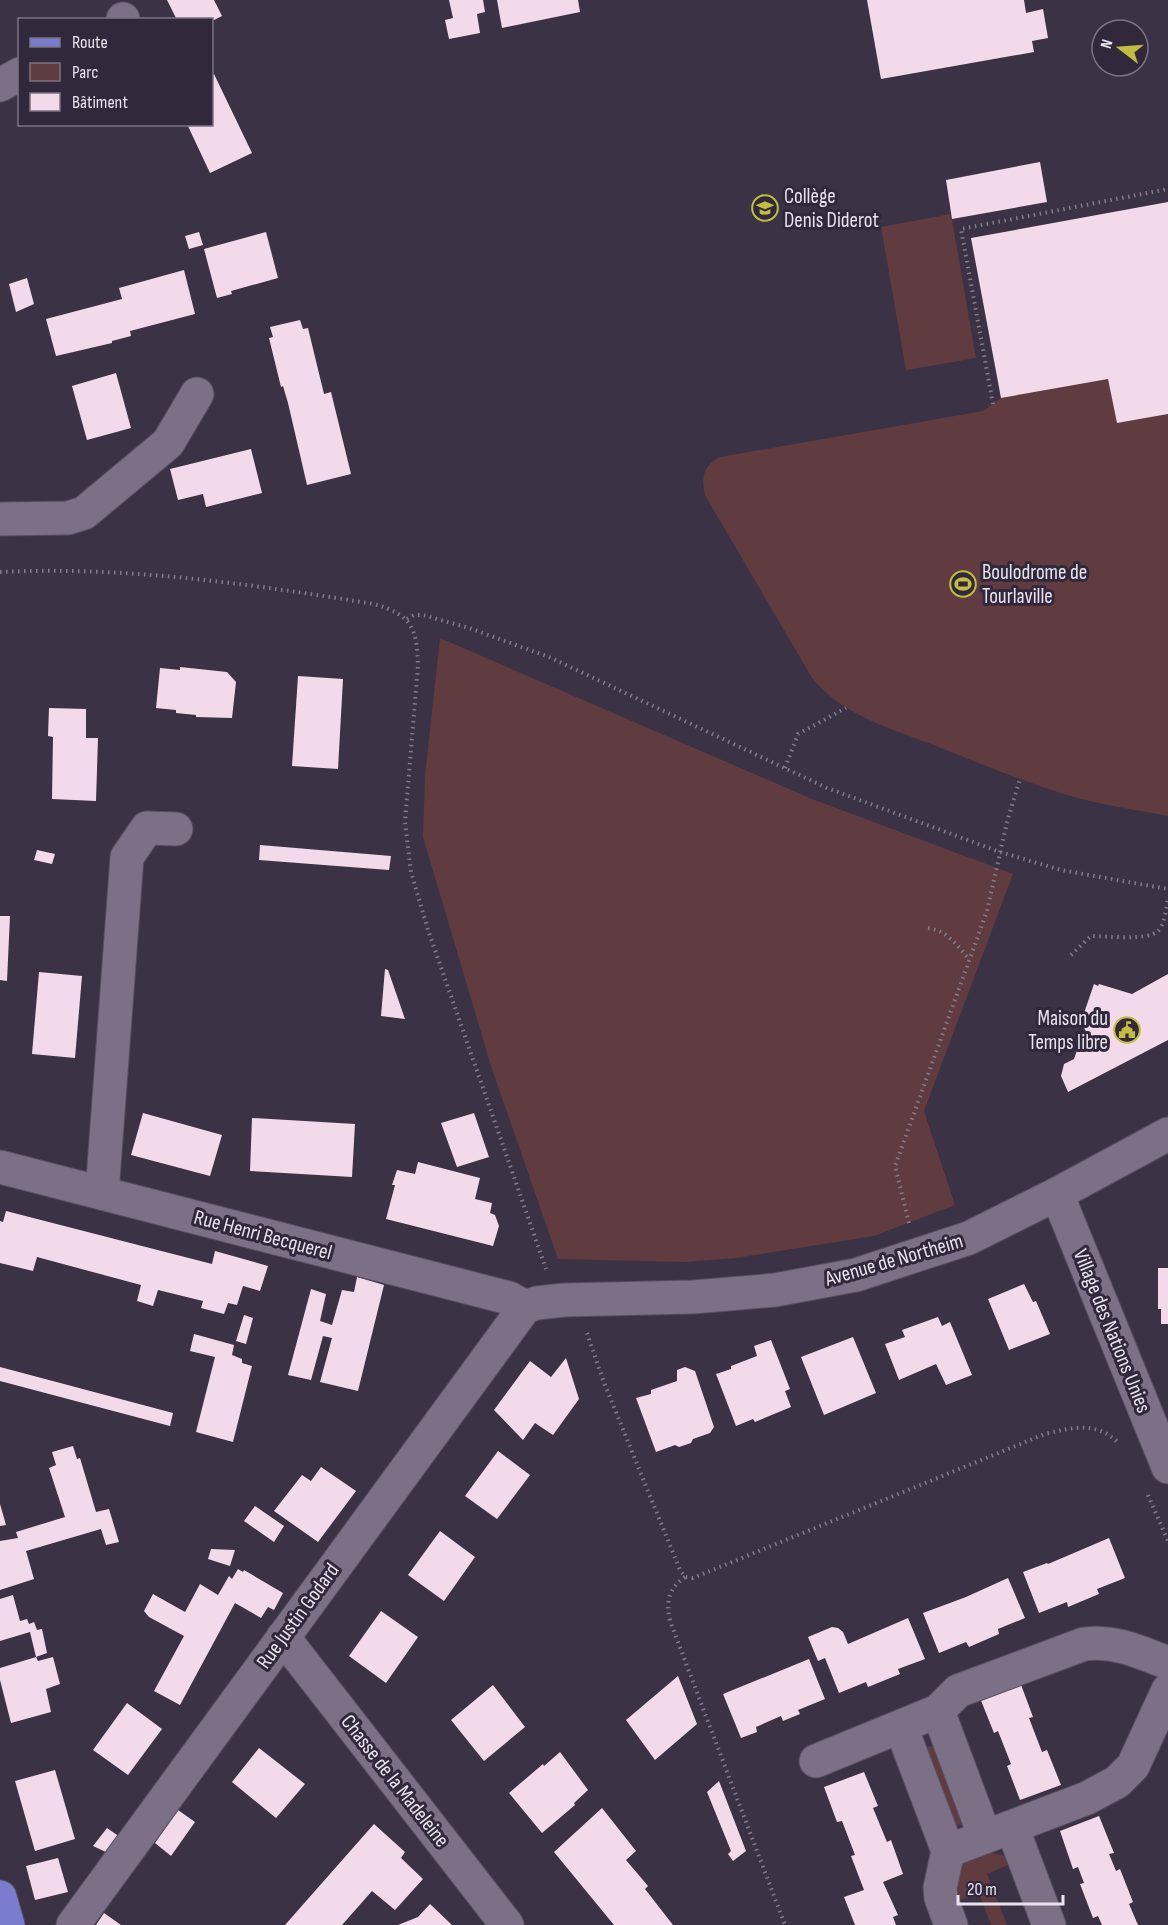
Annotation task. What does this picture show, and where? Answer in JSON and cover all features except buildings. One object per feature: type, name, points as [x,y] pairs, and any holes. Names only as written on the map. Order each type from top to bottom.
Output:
[{"type":"main road","points":[[0,1897],[8,1925]]},
{"type":"street","points":[[0,85],[18,75]]},
{"type":"street","points":[[0,519],[69,518],[84,513],[168,443],[197,394]]},
{"type":"street","points":[[102,1193],[127,856],[147,828],[176,829]]},
{"type":"street","name":"Avenue de Northeim","points":[[525,1307],[537,1303],[564,1300],[693,1297],[775,1290],[856,1275],[969,1238],[1168,1134]]},
{"type":"street","name":"Rue Henri Becquerel","points":[[0,1167],[509,1299],[525,1307]]},
{"type":"street","name":"Village des Nations Unies","points":[[1057,1194],[1157,1479]]},
{"type":"street","name":"Rue Justin Godard","points":[[72,1925],[525,1307]]},
{"type":"street","name":"Chasse de la Madeleine","points":[[283,1637],[507,1925]]},
{"type":"street","points":[[816,1761],[938,1711],[958,1691],[1084,1644],[1101,1642],[1121,1644],[1168,1663]]},
{"type":"street","points":[[948,1851],[1087,1798],[1117,1782],[1133,1766],[1168,1690]]},
{"type":"street","points":[[938,1711],[998,1832],[1049,1925]]},
{"type":"street","points":[[901,1727],[948,1851],[940,1888],[941,1898],[951,1925]]},
{"type":"path","points":[[993,404],[961,229],[1168,189]]},
{"type":"path","points":[[0,572],[56,569],[176,576],[229,582],[374,604],[396,612],[407,619],[417,641],[418,666],[405,822],[411,872],[428,930],[549,1276]]},
{"type":"path","points":[[407,619],[414,615],[423,615],[469,628],[549,657],[827,788],[1000,852],[1061,870],[1168,889]]},
{"type":"path","points":[[785,768],[798,734],[846,708]]},
{"type":"path","points":[[917,1256],[895,1166],[987,911],[1020,779]]},
{"type":"path","points":[[1071,955],[1091,936],[1147,937],[1157,933],[1162,925],[1168,899]]},
{"type":"path","points":[[928,928],[940,930],[955,942],[968,959]]},
{"type":"path","points":[[586,1330],[612,1401],[680,1570],[685,1577]]},
{"type":"path","points":[[785,1925],[670,1621],[667,1606],[669,1594],[675,1584],[685,1577],[693,1578],[1045,1434],[1077,1426],[1095,1428],[1112,1436],[1124,1447]]},
{"type":"path","points":[[1157,1479],[1168,1541]]},
{"type":"green space","points":[[951,214],[976,358],[906,370],[881,227]]},
{"type":"green space","name":"Boulodrome de Tourlaville","points":[[1108,379],[1117,423],[1168,414],[1168,816],[1089,801],[1041,786],[883,726],[837,701],[812,678],[705,495],[704,489],[707,468],[720,457],[983,411],[1001,398]]},
{"type":"green space","points":[[440,638],[812,799],[1013,874],[924,1111],[955,1205],[874,1236],[736,1258],[685,1262],[558,1259],[491,1066],[423,837],[425,776]]},
{"type":"green space","points":[[929,1746],[935,1747],[964,1824],[954,1826],[926,1749]]},
{"type":"green space","points":[[987,1853],[1005,1856],[1013,1863],[987,1874],[1007,1925],[991,1925],[979,1893],[955,1902],[961,1863]]},
{"type":"place","name":"Collège Denis Diderot","points":[[765,208]]},
{"type":"place","name":"Boulodrome de Tourlaville","points":[[963,584]]},
{"type":"place","name":"Maison du Temps libre","points":[[1127,1030]]}]
